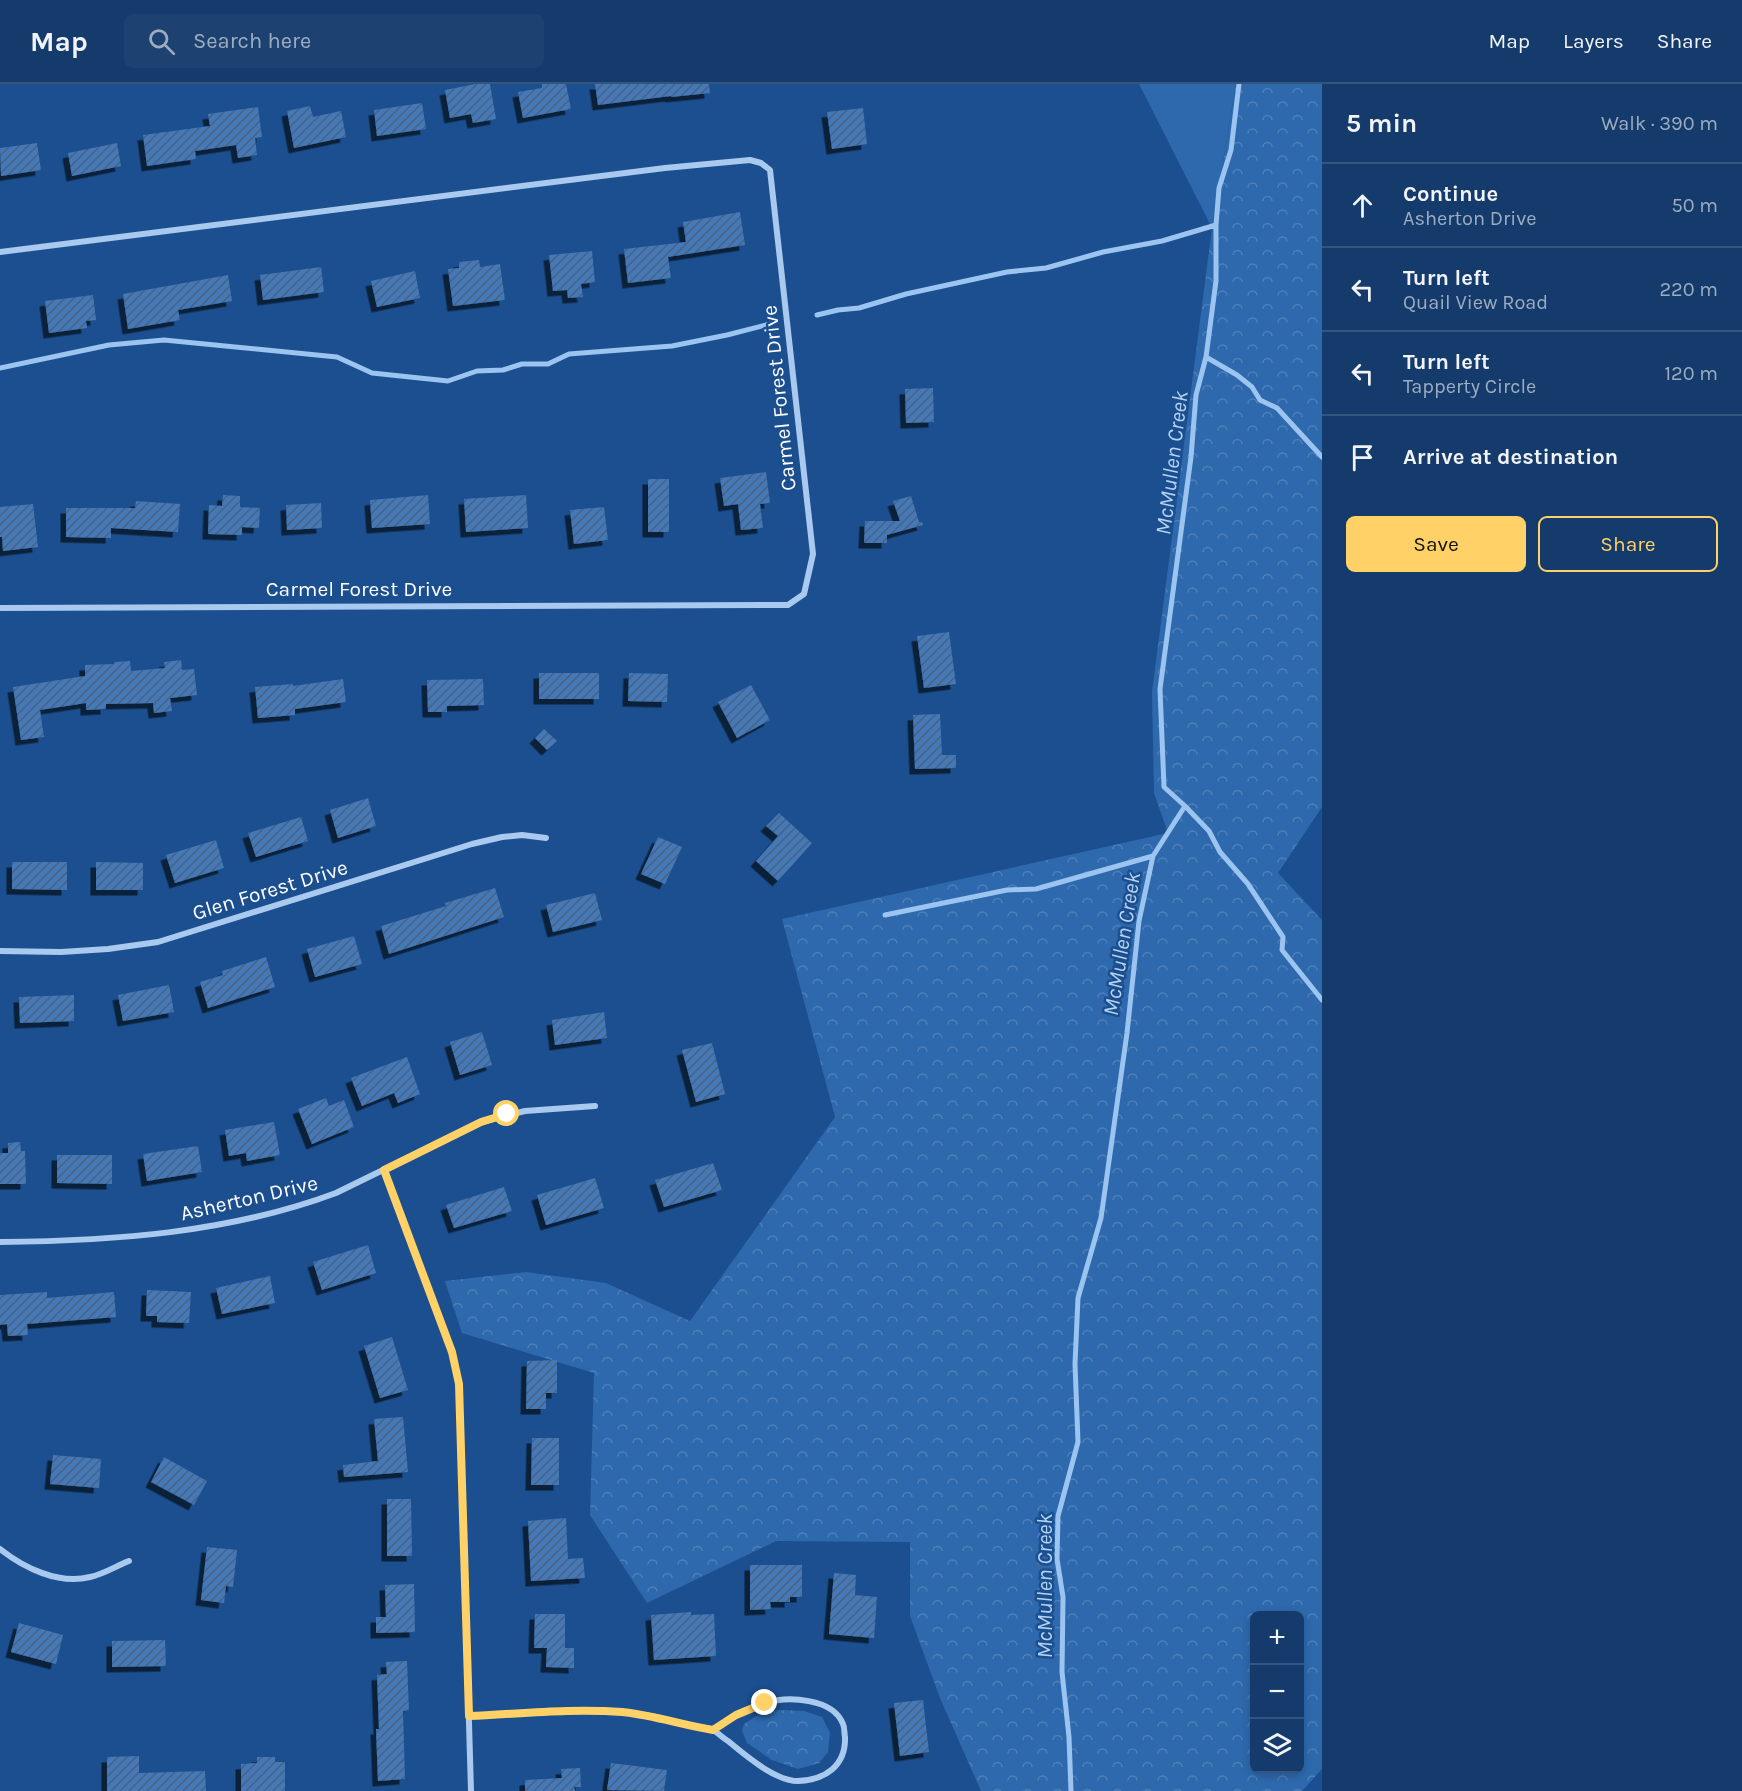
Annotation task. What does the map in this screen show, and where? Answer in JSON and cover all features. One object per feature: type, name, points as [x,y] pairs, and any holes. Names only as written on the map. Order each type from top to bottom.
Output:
[{"type":"street","name":"Carmel Forest Drive","points":[[0,252],[666,168],[750,160],[762,163],[770,170],[813,554],[804,594],[788,605],[0,608]]},
{"type":"street","name":"Glen Forest Drive","points":[[0,951],[108,950],[158,942],[472,844],[522,835],[546,838]]},
{"type":"street","name":"Asherton Drive","points":[[0,1242],[119,1238],[178,1232],[275,1212],[316,1201],[481,1122],[525,1111],[595,1106]]},
{"type":"street","points":[[384,1170],[452,1352],[459,1384],[471,1791]]},
{"type":"street","points":[[0,1549],[23,1565],[54,1577],[72,1580],[89,1578],[129,1561]]},
{"type":"street","points":[[469,1716],[581,1711],[622,1712],[657,1717],[713,1730],[774,1774],[795,1781],[816,1779],[830,1772],[839,1763],[845,1742],[844,1725],[838,1715],[825,1706],[806,1700],[765,1703],[736,1715],[713,1730]]},
{"type":"green space","points":[[1139,84],[1236,84],[1212,228]]},
{"type":"green space","points":[[1236,84],[1322,84],[1322,807],[1278,873],[1322,920],[1322,1769],[1302,1791],[981,1791],[940,1698],[910,1616],[910,1542],[776,1541],[647,1603],[590,1515],[594,1373],[462,1333],[445,1281],[526,1272],[606,1283],[690,1321],[835,1117],[782,919],[1168,833],[1154,793],[1152,692],[1212,228]]},
{"type":"green space","points":[[779,1710],[804,1711],[822,1717],[830,1733],[828,1752],[819,1763],[798,1769],[772,1760],[747,1743],[742,1731],[744,1724],[761,1713]]},
{"type":"building","points":[[475,84],[490,84],[496,119],[473,123],[471,114],[450,118],[445,90]]},
{"type":"building","points":[[542,84],[566,84],[571,109],[523,118],[518,92],[542,88]]},
{"type":"building","points":[[595,84],[709,84],[710,93],[598,105]]},
{"type":"building","points":[[422,103],[426,129],[377,136],[374,110]]},
{"type":"building","points":[[310,106],[313,117],[341,111],[346,137],[294,148],[287,111]]},
{"type":"building","points":[[258,107],[262,137],[255,138],[257,155],[238,158],[236,145],[195,151],[196,159],[147,166],[143,135],[210,126],[208,114]]},
{"type":"building","points":[[863,108],[867,144],[832,149],[827,112]]},
{"type":"building","points":[[37,143],[41,170],[1,176],[0,148]]},
{"type":"building","points":[[117,143],[121,166],[72,176],[68,153]]},
{"type":"building","points":[[740,212],[745,245],[668,257],[671,278],[628,283],[624,249],[686,242],[683,222]]},
{"type":"building","points":[[592,251],[595,282],[581,284],[583,297],[568,298],[567,290],[553,291],[549,255]]},
{"type":"building","points":[[479,260],[480,267],[500,264],[505,300],[453,306],[448,269],[459,268],[459,262]]},
{"type":"building","points":[[321,267],[324,292],[263,300],[260,275]]},
{"type":"building","points":[[415,271],[420,298],[377,307],[371,281]]},
{"type":"building","points":[[228,275],[232,301],[178,310],[180,320],[128,329],[123,294]]},
{"type":"building","points":[[93,295],[96,320],[86,321],[87,328],[49,333],[45,301]]},
{"type":"building","points":[[933,388],[934,422],[906,423],[905,389]]},
{"type":"building","points":[[766,472],[770,503],[760,504],[763,528],[741,530],[738,504],[724,506],[720,478]]},
{"type":"building","points":[[648,479],[669,479],[669,532],[648,532]]},
{"type":"building","points":[[223,495],[240,496],[240,507],[260,508],[259,528],[242,527],[242,535],[208,534],[209,505],[222,506]]},
{"type":"building","points":[[428,495],[430,524],[372,528],[370,500]]},
{"type":"building","points":[[526,495],[528,528],[466,532],[464,499]]},
{"type":"building","points":[[911,496],[919,522],[923,525],[887,535],[887,543],[864,543],[865,521],[900,521],[893,501]]},
{"type":"building","points":[[136,501],[180,504],[178,532],[111,528],[111,538],[66,537],[66,508],[135,508]]},
{"type":"building","points":[[321,503],[322,528],[287,530],[286,505]]},
{"type":"building","points":[[33,504],[38,547],[3,551],[2,537],[0,537],[0,507]]},
{"type":"building","points":[[604,507],[608,540],[574,544],[570,510]]},
{"type":"building","points":[[949,632],[956,684],[924,688],[917,636]]},
{"type":"building","points":[[181,660],[182,670],[194,669],[197,695],[170,698],[172,711],[154,713],[153,703],[106,704],[106,709],[86,710],[86,703],[40,710],[44,737],[21,740],[13,687],[85,676],[85,665],[130,661],[131,671],[165,668],[164,662]]},
{"type":"building","points":[[539,673],[599,673],[599,699],[539,699]]},
{"type":"building","points":[[629,673],[668,674],[667,702],[628,701]]},
{"type":"building","points":[[343,679],[346,702],[295,709],[295,715],[258,718],[255,687],[293,684],[293,686]]},
{"type":"building","points":[[483,679],[484,705],[447,706],[447,712],[428,712],[427,680]]},
{"type":"building","points":[[751,685],[770,720],[737,738],[718,702]]},
{"type":"building","points":[[940,714],[942,755],[956,755],[956,768],[915,769],[913,715]]},
{"type":"building","points":[[544,729],[557,741],[547,750],[535,738]]},
{"type":"building","points":[[368,798],[376,826],[338,838],[330,810]]},
{"type":"building","points":[[779,813],[812,843],[778,881],[756,861],[778,836],[766,826]]},
{"type":"building","points":[[301,817],[308,841],[256,857],[248,833]]},
{"type":"building","points":[[658,837],[682,847],[665,884],[641,874]]},
{"type":"building","points":[[216,840],[224,868],[175,883],[166,855]]},
{"type":"building","points":[[12,862],[67,862],[67,890],[12,889]]},
{"type":"building","points":[[96,862],[143,863],[143,890],[96,890]]},
{"type":"building","points":[[495,888],[504,917],[389,954],[381,926]]},
{"type":"building","points":[[595,893],[602,920],[553,932],[546,905]]},
{"type":"building","points":[[354,936],[362,964],[315,977],[307,949]]},
{"type":"building","points":[[266,957],[275,987],[208,1008],[200,982],[223,975],[222,971]]},
{"type":"building","points":[[169,985],[174,1012],[123,1021],[118,995]]},
{"type":"building","points":[[74,995],[74,1021],[20,1023],[19,997]]},
{"type":"building","points":[[604,1012],[607,1038],[555,1045],[552,1020]]},
{"type":"building","points":[[482,1032],[492,1065],[460,1075],[450,1042]]},
{"type":"building","points":[[712,1043],[725,1094],[696,1102],[682,1050]]},
{"type":"building","points":[[407,1057],[420,1094],[398,1103],[394,1093],[362,1106],[351,1078]]},
{"type":"building","points":[[326,1098],[329,1106],[344,1100],[354,1127],[312,1144],[298,1109]]},
{"type":"building","points":[[274,1122],[280,1155],[247,1161],[246,1153],[229,1156],[225,1130]]},
{"type":"building","points":[[20,1142],[21,1151],[25,1151],[26,1184],[0,1184],[0,1153],[8,1153],[8,1143]]},
{"type":"building","points":[[198,1146],[202,1172],[147,1181],[143,1154]]},
{"type":"building","points":[[57,1155],[112,1155],[112,1184],[57,1183]]},
{"type":"building","points":[[713,1163],[722,1190],[664,1207],[655,1180]]},
{"type":"building","points":[[595,1178],[604,1208],[546,1225],[537,1195]]},
{"type":"building","points":[[504,1187],[512,1211],[454,1228],[446,1205]]},
{"type":"building","points":[[368,1245],[376,1273],[322,1290],[313,1262]]},
{"type":"building","points":[[270,1276],[275,1303],[222,1314],[216,1288]]},
{"type":"building","points":[[147,1290],[191,1292],[189,1323],[157,1322],[157,1316],[146,1316]]},
{"type":"building","points":[[47,1292],[47,1298],[114,1292],[116,1317],[27,1324],[28,1335],[8,1336],[7,1324],[0,1325],[0,1295]]},
{"type":"building","points":[[392,1337],[408,1390],[380,1398],[364,1346]]},
{"type":"building","points":[[557,1360],[557,1393],[546,1393],[546,1409],[526,1409],[527,1361]]},
{"type":"building","points":[[403,1417],[408,1472],[344,1477],[343,1465],[378,1461],[374,1419]]},
{"type":"building","points":[[532,1438],[559,1438],[559,1485],[531,1485]]},
{"type":"building","points":[[53,1455],[101,1459],[99,1488],[50,1484]]},
{"type":"building","points":[[164,1457],[207,1481],[194,1505],[151,1482]]},
{"type":"building","points":[[387,1499],[411,1499],[412,1556],[387,1556]]},
{"type":"building","points":[[566,1518],[568,1559],[583,1558],[585,1578],[531,1581],[528,1521]]},
{"type":"building","points":[[207,1547],[237,1550],[233,1587],[226,1586],[224,1603],[201,1600]]},
{"type":"building","points":[[750,1565],[802,1565],[802,1597],[790,1597],[790,1602],[770,1602],[771,1609],[750,1610]]},
{"type":"building","points":[[834,1573],[856,1575],[855,1595],[877,1597],[874,1638],[829,1634]]},
{"type":"building","points":[[414,1584],[415,1632],[376,1633],[376,1617],[386,1617],[385,1585]]},
{"type":"building","points":[[691,1612],[691,1615],[714,1614],[716,1656],[654,1660],[651,1615]]},
{"type":"building","points":[[535,1614],[565,1614],[565,1648],[574,1648],[574,1668],[546,1667],[547,1648],[534,1648]]},
{"type":"building","points":[[19,1623],[63,1635],[56,1664],[11,1652]]},
{"type":"building","points":[[165,1640],[166,1666],[112,1667],[112,1641]]},
{"type":"building","points":[[407,1661],[409,1710],[403,1711],[405,1779],[378,1781],[377,1675],[387,1674],[386,1662]]},
{"type":"building","points":[[923,1700],[929,1752],[900,1756],[894,1703]]},
{"type":"building","points":[[139,1756],[139,1773],[205,1771],[206,1791],[107,1791],[107,1757]]},
{"type":"building","points":[[257,1757],[275,1757],[275,1762],[285,1762],[285,1791],[241,1791],[241,1764],[257,1763]]},
{"type":"building","points":[[611,1763],[667,1770],[664,1791],[607,1790]]},
{"type":"building","points":[[580,1768],[581,1787],[574,1787],[575,1791],[525,1791],[525,1780],[562,1778],[561,1769]]},
{"type":"waterway","name":"McMullen Creek","points":[[1239,84],[1231,150],[1219,188],[1216,225],[1216,281],[1206,357],[1196,395],[1191,457],[1160,689],[1164,787],[1209,831],[1220,852],[1248,884],[1283,937],[1282,950],[1322,1000]]},
{"type":"waterway","points":[[817,315],[859,308],[906,294],[1007,272],[1046,268],[1103,252],[1162,241],[1216,225]]},
{"type":"waterway","points":[[0,368],[109,345],[164,340],[337,357],[372,373],[448,381],[477,371],[503,370],[522,364],[548,364],[569,354],[672,346],[770,324]]},
{"type":"waterway","points":[[1206,357],[1237,375],[1252,387],[1260,400],[1277,408],[1322,457]]},
{"type":"waterway","name":"McMullen Creek","points":[[1071,1791],[1069,1737],[1062,1672],[1063,1597],[1057,1559],[1058,1516],[1078,1442],[1075,1364],[1078,1298],[1101,1218],[1127,1033],[1139,921],[1153,856],[1185,806]]},
{"type":"waterway","points":[[885,915],[1007,890],[1036,889],[1153,856]]},
{"type":"route","points":[[507,1114],[481,1122],[384,1170],[452,1352],[459,1384],[469,1716],[581,1711],[622,1712],[657,1717],[713,1730],[736,1715],[765,1703]]}]
